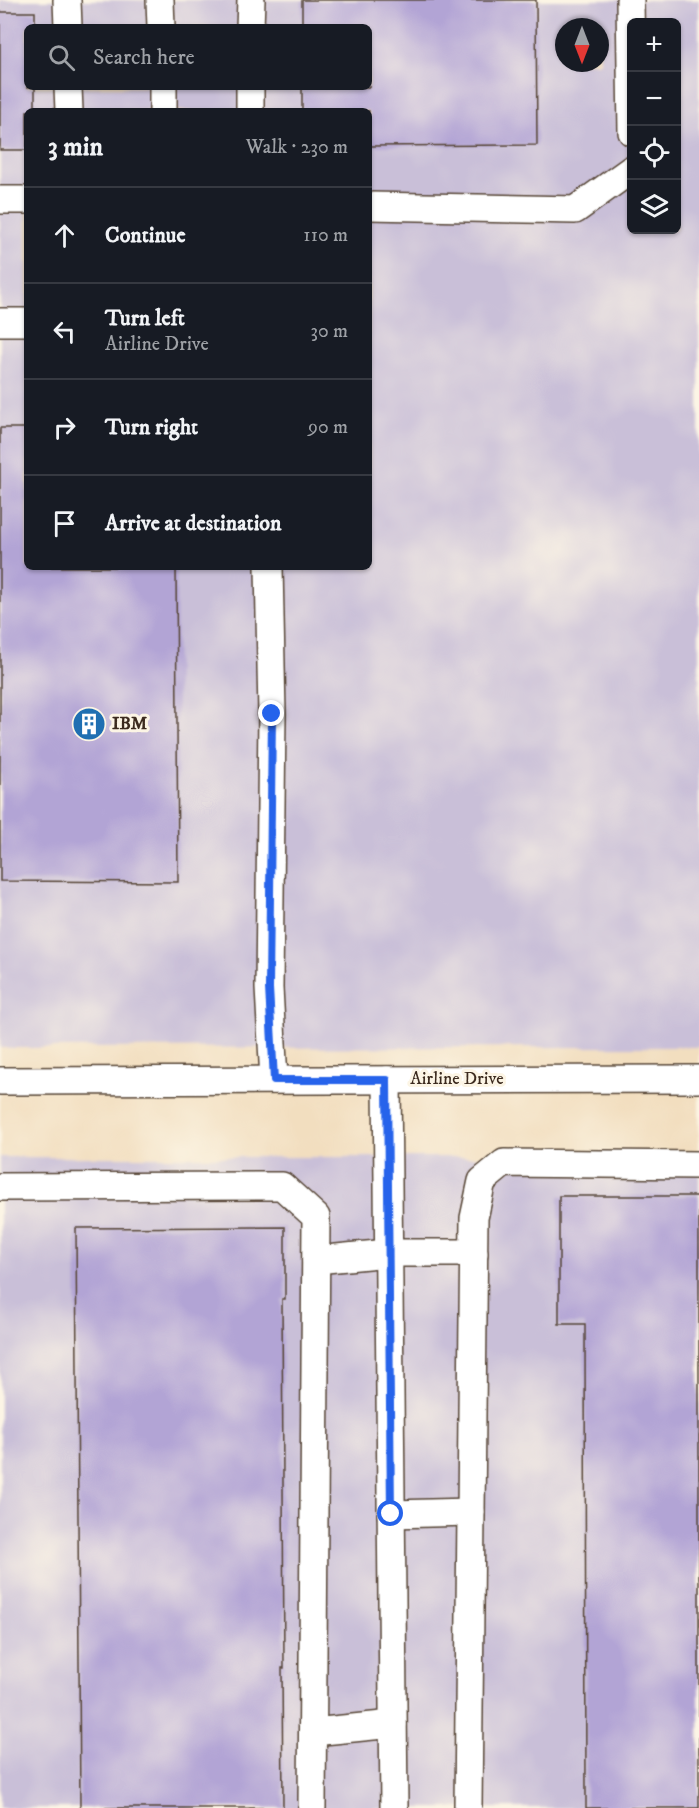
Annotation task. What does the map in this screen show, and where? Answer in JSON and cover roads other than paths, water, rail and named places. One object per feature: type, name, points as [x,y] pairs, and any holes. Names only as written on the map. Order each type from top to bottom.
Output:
[{"type":"street","points":[[67,0],[68,24]]},
{"type":"street","points":[[160,0],[161,24]]},
{"type":"street","points":[[250,24],[251,0]]},
{"type":"street","points":[[630,0],[632,126]]},
{"type":"street","points":[[68,90],[69,108]]},
{"type":"street","points":[[163,90],[163,108]]},
{"type":"street","points":[[250,90],[250,108]]},
{"type":"street","points":[[372,206],[574,210],[627,173]]},
{"type":"street","points":[[0,200],[24,200]]},
{"type":"street","points":[[0,322],[24,322]]},
{"type":"street","points":[[269,570],[272,726],[269,988],[274,1080]]},
{"type":"street","name":"Airline Drive","points":[[0,1081],[699,1079]]},
{"type":"street","points":[[387,1080],[394,1808]]},
{"type":"street","points":[[468,1808],[474,1218],[482,1181],[504,1163],[699,1165]]},
{"type":"street","points":[[0,1187],[282,1186],[316,1217],[312,1808]]},
{"type":"street","points":[[316,1260],[388,1253],[474,1253]]},
{"type":"street","points":[[391,1514],[471,1512]]},
{"type":"street","points":[[313,1732],[393,1724]]},
{"type":"place","name":"IBM","points":[[89,724]]}]
